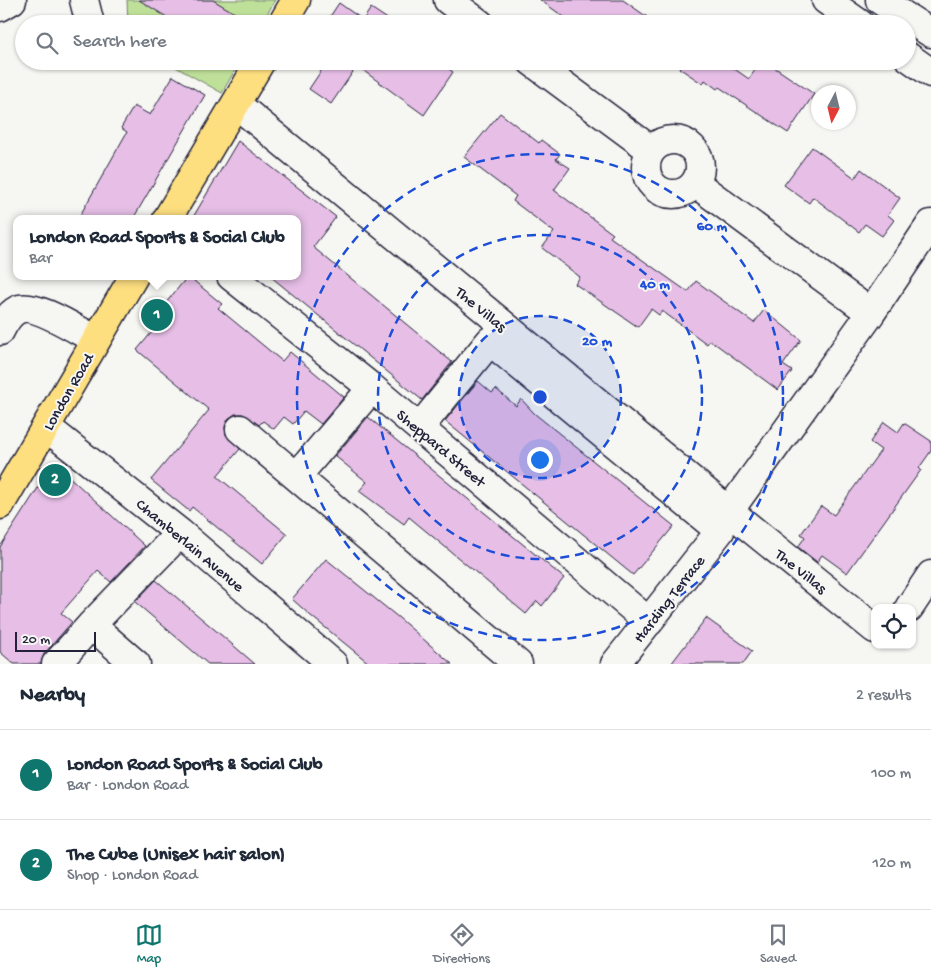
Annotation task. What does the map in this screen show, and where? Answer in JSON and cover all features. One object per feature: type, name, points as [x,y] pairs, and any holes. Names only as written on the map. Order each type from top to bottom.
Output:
[{"type":"main road","points":[[287,15],[296,0]]},
{"type":"main road","points":[[169,215],[256,70]]},
{"type":"main road","name":"London Road","points":[[0,505],[132,280]]},
{"type":"street","points":[[0,7],[12,0]]},
{"type":"street","points":[[84,0],[88,15]]},
{"type":"street","points":[[448,0],[468,15]]},
{"type":"street","points":[[826,0],[847,15]]},
{"type":"street","points":[[880,0],[903,15]]},
{"type":"street","points":[[916,23],[931,33]]},
{"type":"street","points":[[916,62],[931,72]]},
{"type":"street","points":[[543,70],[651,150]]},
{"type":"street","name":"The Villas","points":[[236,104],[724,521]]},
{"type":"street","points":[[677,139],[686,142],[699,156],[700,175],[695,183],[681,194],[664,193],[656,189],[650,183],[645,166],[651,150],[667,140],[677,139]]},
{"type":"street","points":[[695,183],[871,313]]},
{"type":"street","points":[[724,521],[871,313],[931,224]]},
{"type":"street","name":"Sheppard Street","points":[[236,280],[420,427],[649,622]]},
{"type":"street","points":[[0,331],[6,319],[18,309],[30,308],[96,340]]},
{"type":"street","name":"The Villas","points":[[420,427],[490,341],[724,521],[871,626]]},
{"type":"street","points":[[297,476],[372,388]]},
{"type":"street","name":"Chamberlain Avenue","points":[[46,427],[180,533],[333,664]]},
{"type":"street","points":[[240,429],[518,664]]},
{"type":"street","name":"Harding Terrace","points":[[615,664],[649,622],[724,521]]},
{"type":"street","points":[[56,664],[180,533]]},
{"type":"street","points":[[912,604],[931,575]]},
{"type":"street","points":[[91,625],[136,664]]},
{"type":"green space","points":[[127,0],[275,0],[267,15],[128,15]]},
{"type":"green space","points":[[181,70],[235,70],[222,93]]},
{"type":"building","points":[[139,0],[213,0],[238,15],[163,15]]},
{"type":"building","points":[[540,0],[623,0],[644,15],[561,15]]},
{"type":"building","points":[[339,3],[356,15],[331,15]]},
{"type":"building","points":[[371,8],[382,15],[366,15]]},
{"type":"building","points":[[320,70],[354,70],[331,104],[309,89],[321,71]]},
{"type":"building","points":[[362,70],[450,70],[453,72],[424,115]]},
{"type":"building","points":[[682,70],[736,70],[749,79],[755,70],[778,70],[811,92],[811,98],[788,133],[719,87],[717,89],[705,80],[703,84]]},
{"type":"building","points":[[173,76],[205,95],[135,215],[80,215],[127,132],[121,128],[134,106],[150,115]]},
{"type":"building","points":[[500,113],[539,143],[541,140],[560,154],[556,159],[570,168],[554,190],[613,234],[610,237],[688,292],[696,281],[754,323],[764,310],[801,340],[783,365],[792,371],[778,390],[710,340],[707,344],[662,311],[659,315],[651,309],[638,327],[575,284],[580,277],[542,248],[554,232],[513,201],[516,196],[464,157]]},
{"type":"building","points":[[238,141],[336,217],[313,247],[452,362],[422,400],[275,280],[301,280],[301,215],[194,215]]},
{"type":"building","points":[[812,147],[855,178],[861,169],[900,198],[888,215],[894,220],[882,236],[865,224],[859,232],[813,197],[809,203],[784,185]]},
{"type":"building","points":[[185,280],[193,280],[222,304],[218,308],[282,361],[290,352],[344,397],[321,424],[304,411],[293,424],[284,417],[274,429],[263,421],[259,425],[243,414],[235,414],[228,419],[225,427],[226,435],[240,449],[217,476],[287,534],[262,564],[192,507],[189,511],[151,480],[209,410],[137,350],[161,321],[155,316]]},
{"type":"building","points":[[478,381],[492,393],[496,389],[516,406],[521,399],[535,414],[674,526],[633,575],[445,421]]},
{"type":"building","points":[[368,417],[564,578],[542,606],[537,601],[526,614],[409,517],[404,524],[359,491],[367,482],[335,456]]},
{"type":"building","points":[[884,422],[898,432],[904,423],[931,441],[931,451],[919,468],[921,470],[847,573],[822,555],[817,562],[798,547],[805,537],[801,534],[821,506],[834,515],[881,450],[870,442]]},
{"type":"building","points":[[54,463],[145,546],[111,582],[98,571],[61,613],[72,622],[44,654],[41,664],[14,664],[0,652],[0,547]]},
{"type":"building","points":[[326,559],[452,664],[370,664],[311,616],[292,599]]},
{"type":"building","points":[[156,580],[255,664],[208,664],[135,602]]},
{"type":"building","points":[[706,618],[752,651],[743,664],[671,664]]},
{"type":"place","name":"London Road Sports & Social Club","points":[[157,315]]},
{"type":"place","name":"The Cube (Unisex hair salon)","points":[[55,480]]}]
